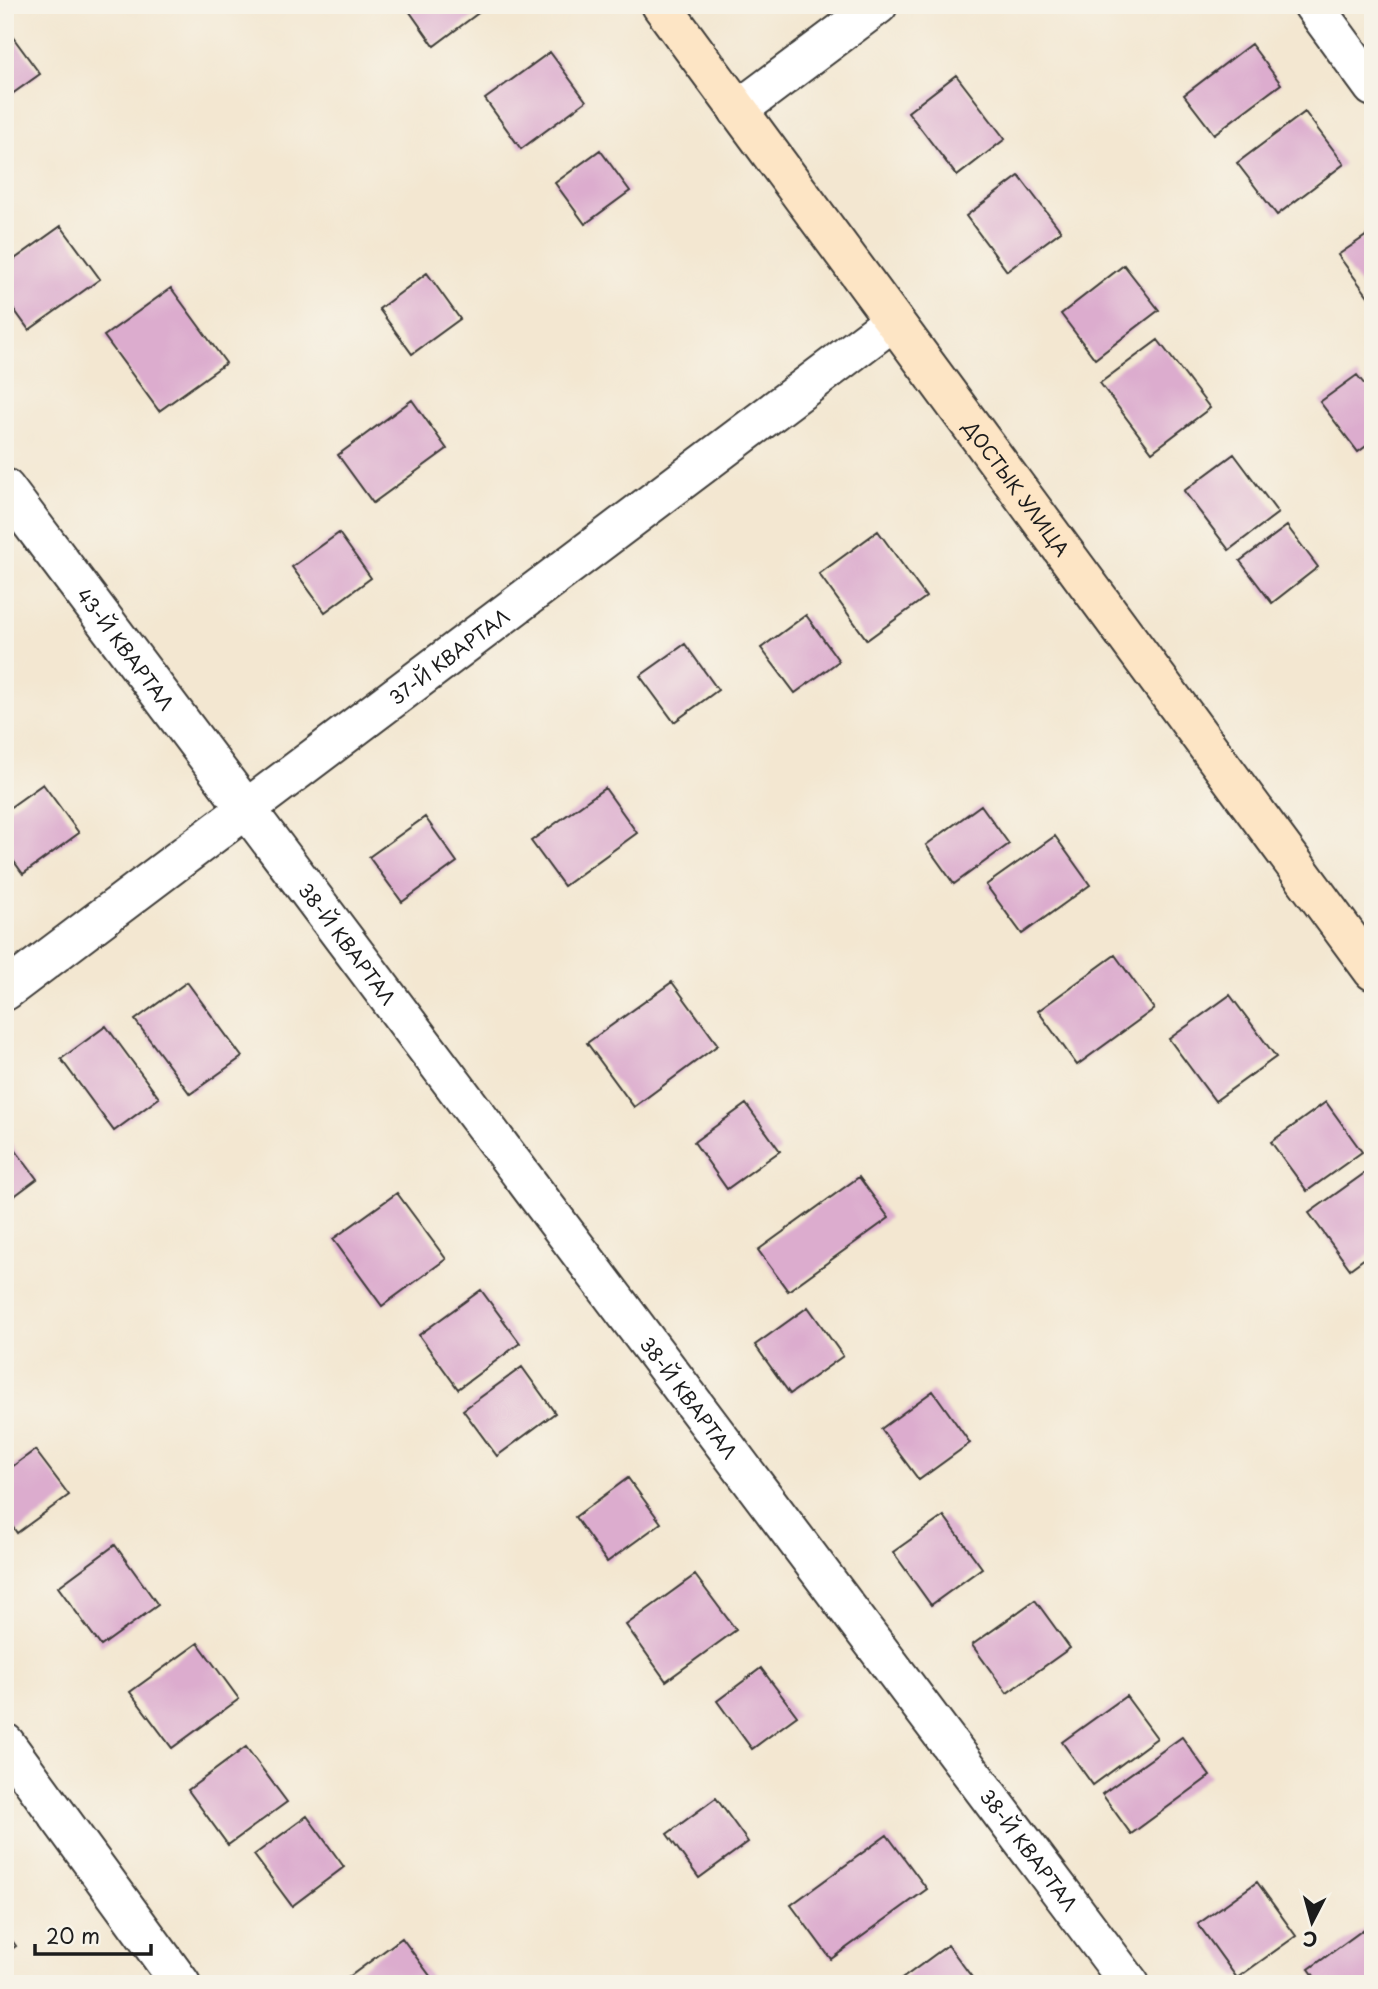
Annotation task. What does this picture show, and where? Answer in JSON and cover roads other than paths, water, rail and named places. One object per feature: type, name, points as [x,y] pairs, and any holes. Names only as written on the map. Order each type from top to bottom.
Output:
[{"type":"street","name":"ДОСТЫК УЛИЦА","points":[[661,5],[1373,971]]},
{"type":"street","points":[[738,110],[878,5]]},
{"type":"street","points":[[1312,5],[1373,87]]},
{"type":"street","name":"37-Й КВАРТАЛ","points":[[5,991],[893,321]]},
{"type":"street","name":"43-Й КВАРТАЛ","points":[[5,488],[248,808]]},
{"type":"street","name":"38-Й КВАРТАЛ","points":[[248,808],[1130,1984]]},
{"type":"street","points":[[5,1743],[181,1984]]}]
